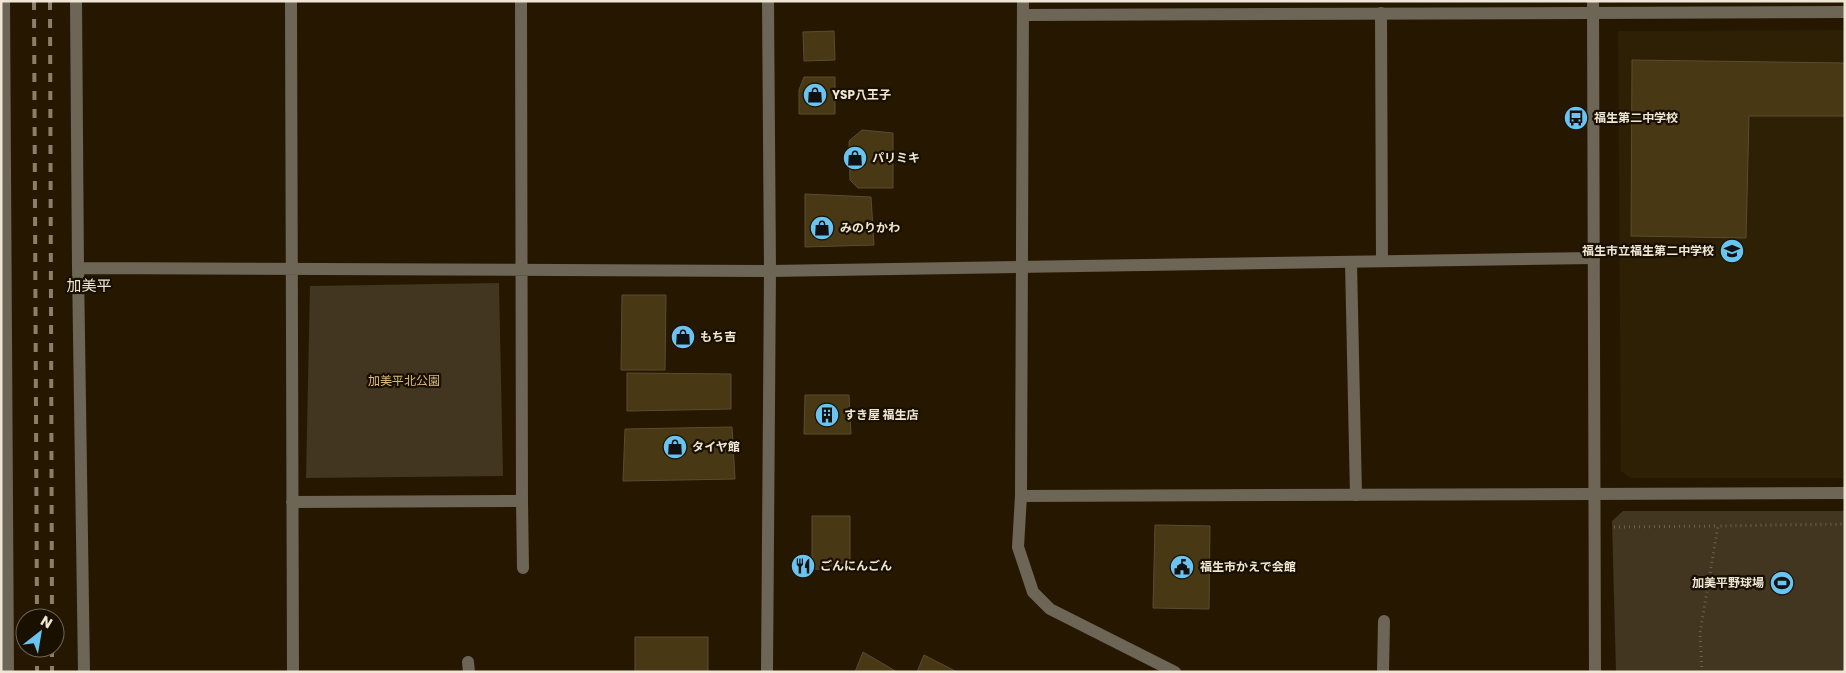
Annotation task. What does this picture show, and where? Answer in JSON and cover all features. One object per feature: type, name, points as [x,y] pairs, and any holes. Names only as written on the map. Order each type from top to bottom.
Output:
[{"type":"street","points":[[3,1],[3,204],[8,672]]},
{"type":"street","points":[[76,1],[84,672]]},
{"type":"street","points":[[291,1],[293,672]]},
{"type":"street","points":[[521,1],[523,568]]},
{"type":"street","points":[[767,672],[770,270],[768,1]]},
{"type":"street","points":[[1023,1],[1021,496],[1018,547],[1033,592],[1050,610],[1175,672]]},
{"type":"street","points":[[1023,15],[1381,13],[1593,6],[1845,12]]},
{"type":"street","points":[[1593,6],[1595,672]]},
{"type":"street","points":[[1381,13],[1382,261]]},
{"type":"street","points":[[78,268],[770,270],[1594,258]]},
{"type":"street","points":[[1351,262],[1356,495]]},
{"type":"street","points":[[1021,496],[1845,493]]},
{"type":"street","points":[[292,502],[522,501]]},
{"type":"street","points":[[1383,672],[1384,621]]},
{"type":"path","points":[[1595,528],[1845,524]]},
{"type":"path","points":[[1702,672],[1700,633],[1718,526]]},
{"type":"shaded area","name":"福生市立福生第二中学校","points":[[1845,30],[1845,478],[1630,478],[1621,471],[1618,31]]},
{"type":"green space","name":"加美平北公園","points":[[499,283],[503,476],[306,478],[310,286]]},
{"type":"green space","points":[[1623,511],[1845,511],[1845,672],[1616,672],[1612,521]]},
{"type":"building","points":[[834,31],[835,60],[804,61],[803,32]]},
{"type":"building","points":[[1632,60],[1845,63],[1845,116],[1749,116],[1746,238],[1631,236]]},
{"type":"building","points":[[804,77],[835,77],[835,114],[799,114],[799,90]]},
{"type":"building","points":[[862,130],[893,133],[893,188],[858,188],[850,180],[849,141]]},
{"type":"building","points":[[805,194],[871,197],[874,245],[805,247]]},
{"type":"building","points":[[622,295],[666,295],[665,370],[621,370]]},
{"type":"building","points":[[627,373],[731,374],[731,409],[627,411]]},
{"type":"building","name":"すき屋 福生店","points":[[805,395],[849,395],[851,434],[804,434]]},
{"type":"building","points":[[732,427],[735,479],[623,481],[625,429]]},
{"type":"building","points":[[812,516],[850,516],[850,570],[812,569]]},
{"type":"building","name":"福生市かえで会館","points":[[1155,525],[1210,526],[1209,609],[1153,608]]},
{"type":"building","points":[[635,637],[708,637],[708,672],[635,672]]},
{"type":"building","points":[[863,652],[897,672],[855,672]]},
{"type":"building","points":[[924,655],[957,672],[917,672]]},
{"type":"railway","points":[[34,1],[37,608]]},
{"type":"railway","points":[[50,1],[52,608]]},
{"type":"railway","points":[[37,658],[37,672]]},
{"type":"railway","points":[[52,658],[52,672]]},
{"type":"place","name":"YSP八王子","points":[[815,95]]},
{"type":"place","name":"福生第二中学校","points":[[1576,118]]},
{"type":"place","name":"パリミキ","points":[[855,158]]},
{"type":"place","name":"みのりかわ","points":[[822,228]]},
{"type":"place","name":"福生市立福生第二中学校","points":[[1732,251]]},
{"type":"place","name":"もち吉","points":[[683,337]]},
{"type":"place","name":"すき屋 福生店","points":[[827,415]]},
{"type":"place","name":"タイヤ館","points":[[675,447]]},
{"type":"place","name":"ごんにんごん","points":[[803,566]]},
{"type":"place","name":"福生市かえで会館","points":[[1182,567]]},
{"type":"place","name":"加美平野球場","points":[[1782,583]]},
{"type":"district","name":"加美平","points":[[89,286]]}]
